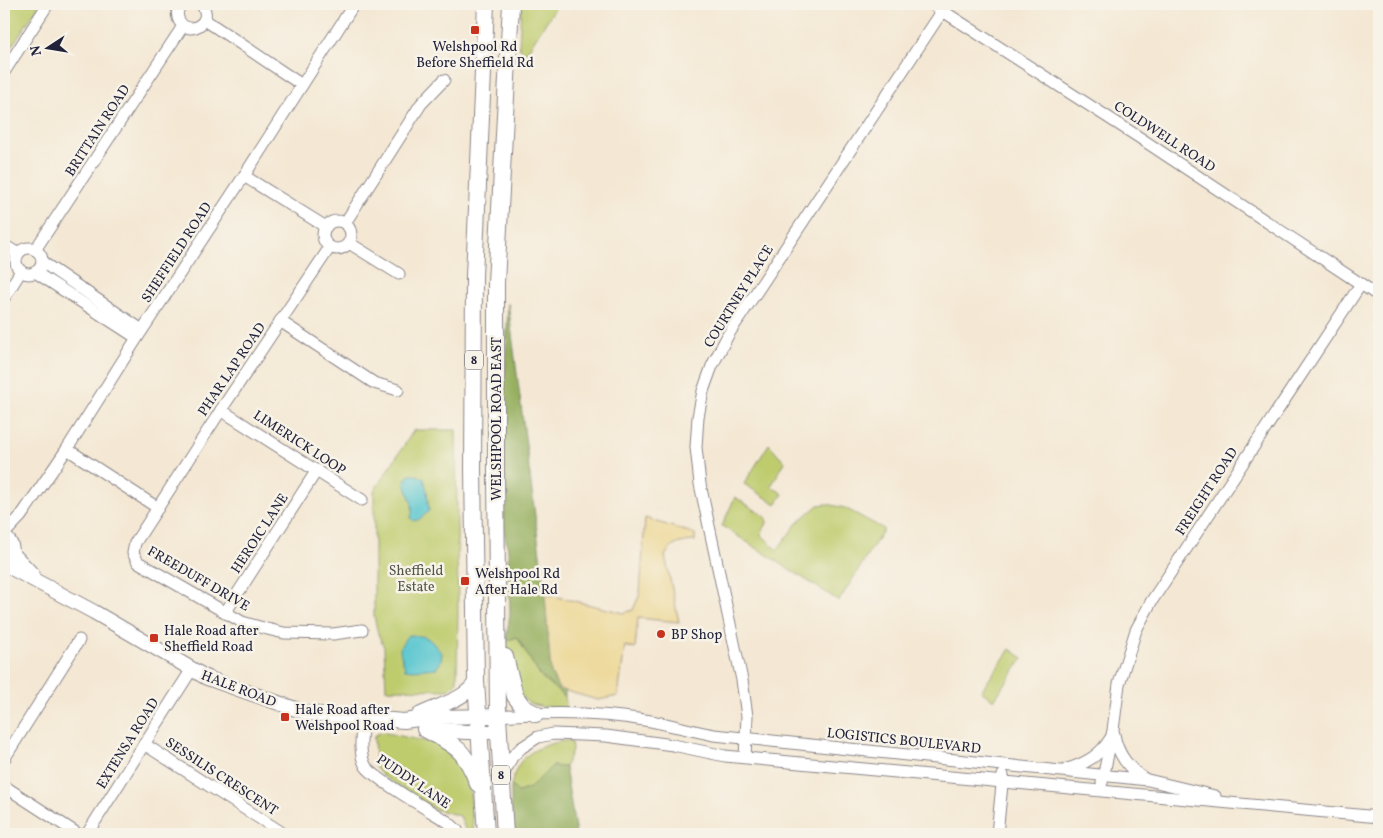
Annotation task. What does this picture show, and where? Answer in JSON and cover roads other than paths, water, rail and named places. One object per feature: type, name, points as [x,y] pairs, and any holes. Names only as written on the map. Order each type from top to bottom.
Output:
[{"type":"highway","name":"WELSHPOOL ROAD EAST","points":[[486,4],[474,276],[473,469],[476,681],[486,834]]},
{"type":"highway","name":"WELSHPOOL ROAD EAST","points":[[505,834],[498,716],[496,283],[511,4]]},
{"type":"highway","name":"8","points":[[497,529],[505,552],[505,656],[507,669],[518,703],[536,714]]},
{"type":"highway","points":[[414,723],[454,745],[463,753],[471,766],[483,798]]},
{"type":"main road","name":"HALE ROAD","points":[[6,549],[38,580],[207,678],[307,713],[414,723],[479,725],[499,732]]},
{"type":"main road","points":[[414,723],[433,708],[467,693],[476,681]]},
{"type":"main road","name":"HALE ROAD","points":[[479,725],[498,716]]},
{"type":"street","points":[[4,72],[48,4]]},
{"type":"street","points":[[179,4],[177,15],[179,21],[183,26],[195,28],[205,20],[205,9],[202,4]]},
{"type":"street","name":"SHEFFIELD ROAD","points":[[6,549],[21,516],[244,176],[354,4]]},
{"type":"street","name":"COLDWELL ROAD","points":[[932,4],[1379,296]]},
{"type":"street","name":"COURTNEY PLACE","points":[[745,757],[747,716],[742,680],[700,484],[696,447],[698,417],[704,391],[712,366],[728,335],[942,10]]},
{"type":"street","points":[[205,20],[302,85]]},
{"type":"street","name":"BRITTAIN ROAD","points":[[35,250],[183,26]]},
{"type":"street","points":[[345,222],[421,104],[444,80]]},
{"type":"street","points":[[244,176],[326,227]]},
{"type":"street","points":[[334,221],[345,222],[351,232],[349,242],[343,248],[330,247],[324,238],[326,227],[334,221]]},
{"type":"street","points":[[349,242],[399,274]]},
{"type":"street","points":[[4,245],[18,254]]},
{"type":"street","name":"PHAR LAP ROAD","points":[[158,508],[330,247]]},
{"type":"street","points":[[42,262],[35,272],[28,274],[21,271],[16,263],[18,254],[26,249],[35,250],[42,262],[63,284]]},
{"type":"street","points":[[4,298],[21,271]]},
{"type":"street","points":[[35,272],[63,284],[140,334]]},
{"type":"street","name":"FREIGHT ROAD","points":[[1101,792],[1113,730],[1119,684],[1126,656],[1136,630],[1151,602],[1361,284]]},
{"type":"street","points":[[280,321],[374,383],[398,390]]},
{"type":"street","name":"LIMERICK LOOP","points":[[221,410],[362,500]]},
{"type":"street","points":[[66,449],[158,508]]},
{"type":"street","name":"HEROIC LANE","points":[[226,613],[317,470]]},
{"type":"street","name":"FREEDUFF DRIVE","points":[[158,508],[135,543],[133,553],[138,562],[242,622],[284,633],[333,634],[362,630]]},
{"type":"street","points":[[4,759],[79,640]]},
{"type":"street","name":"EXTENSA ROAD","points":[[88,834],[192,669]]},
{"type":"street","name":"LOGISTICS BOULEVARD","points":[[498,716],[556,714],[650,721],[714,735],[1146,780],[1248,804]]},
{"type":"street","name":"PUDDY LANE","points":[[363,718],[361,750],[365,766],[376,776],[448,822],[458,834]]},
{"type":"street","name":"FREIGHT ROAD","points":[[1050,770],[1068,769],[1085,764],[1098,754],[1109,741],[1113,730]]},
{"type":"street","name":"FREIGHT ROAD","points":[[1113,730],[1116,746],[1122,757],[1146,780]]},
{"type":"street","name":"LOGISTICS BOULEVARD","points":[[502,780],[506,768],[521,748],[538,737],[563,734],[606,736],[673,745],[702,753],[1379,817]]},
{"type":"street","name":"SESSILIS CRESCENT","points":[[144,744],[284,834]]},
{"type":"street","points":[[997,834],[1004,766]]},
{"type":"street","points":[[4,786],[78,834]]},
{"type":"water","points":[[409,475],[417,475],[424,479],[427,491],[429,511],[420,519],[414,521],[411,518],[412,503],[405,480]]},
{"type":"water","points":[[408,635],[425,637],[442,653],[441,661],[437,668],[405,669],[400,648]]},
{"type":"place","name":"Welshpool Rd Before Sheffield Rd","points":[[475,30]]},
{"type":"place","name":"Welshpool Rd After Hale Rd","points":[[465,581]]},
{"type":"place","name":"BP Shop","points":[[661,634]]},
{"type":"place","name":"Hale Road after Sheffield Road","points":[[154,638]]},
{"type":"place","name":"Hale Road after Welshpool Road","points":[[285,717]]},
{"type":"park label","name":"Sheffield Estate","points":[[416,578]]}]
